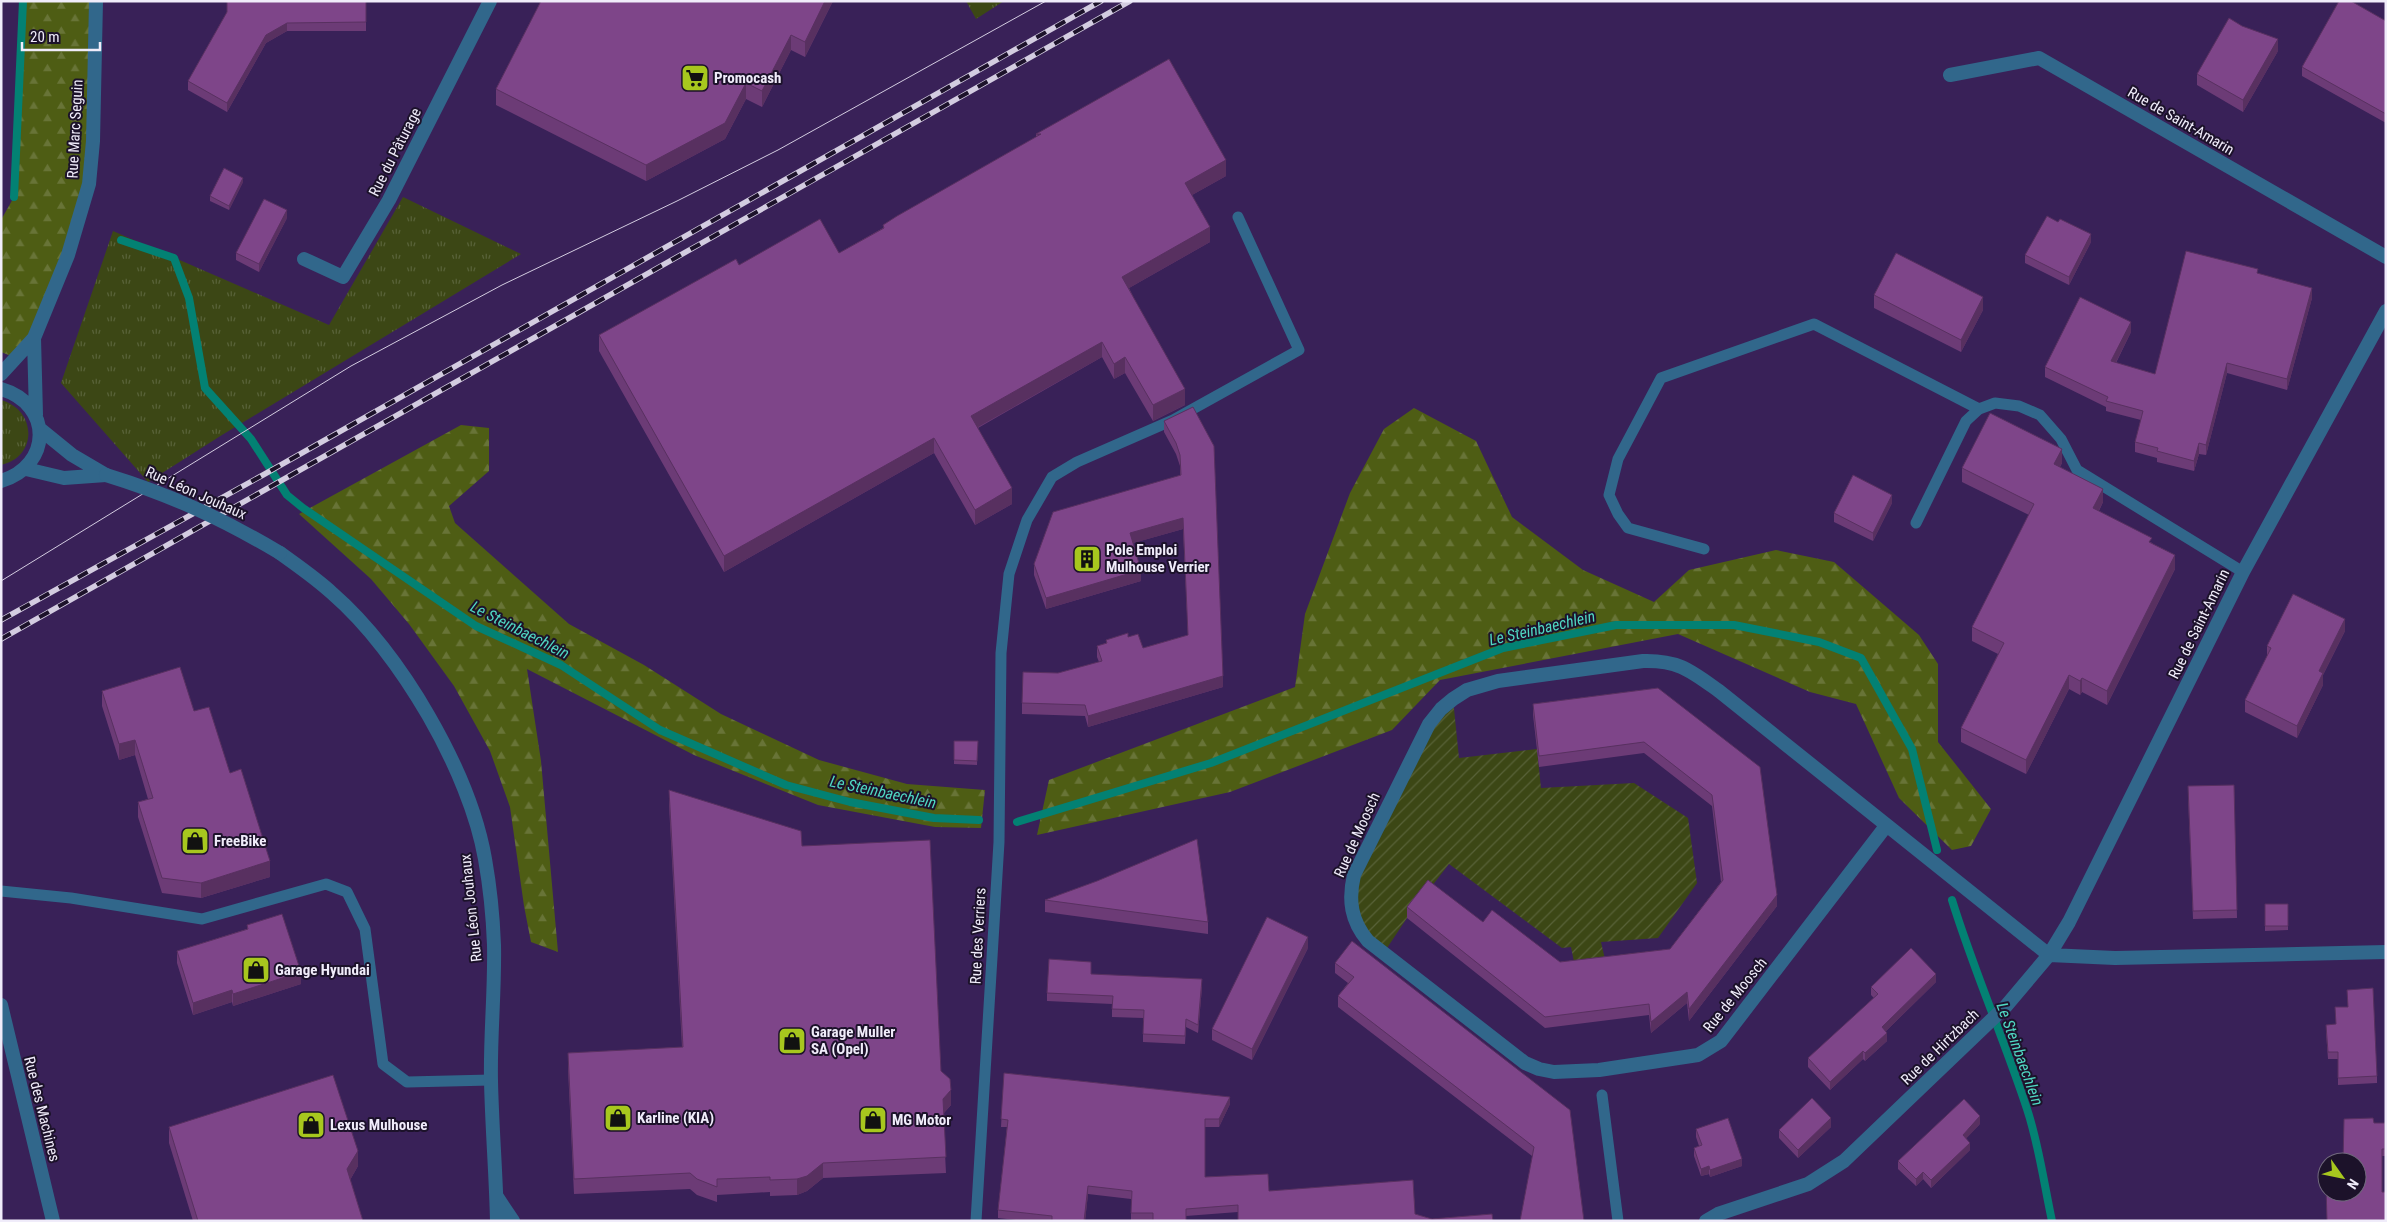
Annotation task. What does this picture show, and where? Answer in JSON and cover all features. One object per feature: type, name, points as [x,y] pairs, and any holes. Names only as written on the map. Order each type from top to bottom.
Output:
[{"type":"street","name":"Rue Marc Seguin","points":[[1,374],[34,338],[68,255],[89,184],[94,141],[96,1]]},
{"type":"street","name":"Rue du Pâturage","points":[[304,259],[343,277],[389,200],[490,1]]},
{"type":"street","name":"Rue de Saint-Amarin","points":[[1950,75],[2039,58],[2386,258]]},
{"type":"street","name":"Rue de Saint-Amarin","points":[[2049,955],[2068,922],[2243,572],[2386,312]]},
{"type":"street","name":"Rue Marc Seguin","points":[[34,338],[36,415]]},
{"type":"street","points":[[1,389],[16,394],[28,403],[36,415],[40,429],[40,444],[35,458],[26,469],[14,478],[1,481]]},
{"type":"street","name":"Rue Léon Jouhaux","points":[[40,429],[72,454],[106,475],[177,500],[226,521],[280,553],[334,595],[368,630],[397,667],[423,705],[443,743],[468,801],[485,858],[494,945],[491,1080],[497,1221]]},
{"type":"street","name":"Rue Léon Jouhaux","points":[[26,469],[64,478],[106,475]]},
{"type":"street","name":"Rue de Moosch","points":[[1886,826],[1720,1041],[1698,1055],[1609,1068],[1554,1072],[1539,1069],[1525,1063],[1368,941],[1357,928],[1351,904],[1350,891],[1354,875],[1430,724],[1440,709],[1467,690],[1498,680],[1643,661],[1664,661],[1680,666],[1719,691],[2049,955]]},
{"type":"street","points":[[2049,955],[2115,958],[2386,952]]},
{"type":"street","name":"Rue de Hirtzbach","points":[[1706,1221],[1718,1214],[1808,1184],[1833,1169],[1862,1145],[2006,1006],[2049,955]]},
{"type":"street","name":"Rue des Machines","points":[[1,1005],[53,1221]]},
{"type":"street","points":[[497,1197],[513,1221]]},
{"type":"lane","name":"Rue des Verriers","points":[[976,1221],[999,842],[1001,653],[1009,574],[1027,520],[1052,477],[1077,462],[1173,420],[1300,350],[1238,216]]},
{"type":"lane","points":[[1704,549],[1628,528],[1618,514],[1609,495],[1618,459],[1661,378],[1814,324],[1979,408]]},
{"type":"lane","points":[[1916,523],[1966,421],[1979,408],[1995,403],[2019,406],[2040,415],[2061,439],[2078,470],[2243,572]]},
{"type":"lane","points":[[1,891],[71,898],[202,919],[326,884],[347,892],[365,929],[383,1064],[407,1082],[491,1080]]},
{"type":"lane","points":[[1602,1095],[1618,1221]]},
{"type":"green space","points":[[23,1],[96,1],[89,184],[34,338],[16,358],[1,352],[1,220],[14,197]]},
{"type":"green space","points":[[966,1],[1004,1],[976,19]]},
{"type":"green space","points":[[403,197],[521,254],[222,435],[148,482],[61,383],[113,231],[329,325]]},
{"type":"green space","points":[[1,400],[13,405],[21,413],[27,423],[28,433],[27,444],[22,453],[13,460],[1,465]]},
{"type":"green space","points":[[1414,408],[1476,441],[1512,517],[1583,570],[1654,602],[1689,570],[1776,550],[1834,562],[1919,635],[1938,664],[1938,742],[1991,809],[1971,846],[1952,850],[1899,798],[1856,704],[1810,692],[1678,634],[1440,680],[1392,730],[1230,792],[1037,835],[1049,780],[1295,687],[1305,614],[1350,493],[1384,429]]},
{"type":"green space","points":[[461,425],[489,428],[489,471],[449,506],[455,523],[569,624],[644,665],[721,714],[819,760],[907,784],[985,790],[981,828],[935,827],[818,805],[694,755],[527,669],[541,761],[558,952],[531,942],[510,807],[490,751],[454,686],[409,624],[371,579],[299,514]]},
{"type":"green space","points":[[1453,699],[1459,758],[1537,749],[1541,788],[1634,783],[1688,818],[1697,883],[1658,938],[1601,942],[1607,968],[1576,972],[1571,947],[1562,948],[1449,864],[1407,918],[1383,954],[1357,928],[1354,875],[1429,724]]},
{"type":"building","points":[[227,1],[366,1],[366,22],[287,23],[266,35],[227,103],[188,81],[227,12]]},
{"type":"building","name":"Promocash","points":[[541,1],[825,1],[805,42],[791,35],[762,91],[746,83],[725,123],[646,165],[496,89]]},
{"type":"building","points":[[2339,1],[2351,1],[2386,21],[2386,114],[2302,67]]},
{"type":"building","points":[[2229,18],[2242,26],[2278,39],[2243,100],[2197,74]]},
{"type":"building","points":[[1169,59],[1226,160],[1185,183],[1210,227],[1122,277],[1185,389],[1153,405],[1125,357],[1114,364],[1102,342],[971,416],[1012,488],[975,510],[934,438],[724,556],[599,335],[736,259],[739,265],[820,219],[839,253],[884,228],[883,225],[897,216],[1041,134],[1036,134]]},
{"type":"building","points":[[224,168],[243,178],[229,206],[210,196]]},
{"type":"building","points":[[264,199],[287,210],[259,264],[236,253]]},
{"type":"building","points":[[2047,216],[2058,222],[2060,219],[2091,234],[2069,277],[2025,255]]},
{"type":"building","points":[[2186,251],[2258,269],[2257,273],[2312,288],[2287,379],[2227,363],[2206,445],[2199,443],[2194,461],[2157,451],[2158,448],[2135,442],[2143,411],[2106,401],[2108,397],[2045,367],[2080,297],[2131,322],[2111,361],[2155,374]]},
{"type":"building","points":[[1896,253],[1983,297],[1961,340],[1874,295]]},
{"type":"building","points":[[1193,407],[1214,446],[1223,676],[1088,716],[1085,705],[1022,703],[1023,672],[1058,673],[1102,661],[1097,646],[1107,643],[1106,640],[1128,633],[1128,637],[1138,634],[1143,648],[1188,635],[1183,518],[1130,533],[1141,570],[1046,598],[1034,564],[1053,512],[1181,475],[1180,455],[1164,421]]},
{"type":"building","points":[[1990,413],[2062,449],[2054,464],[2103,489],[2093,508],[2152,538],[2149,542],[2175,555],[2107,691],[2082,678],[2080,681],[2069,675],[2026,760],[1961,728],[2004,643],[1972,627],[2034,504],[1962,468]]},
{"type":"building","points":[[1853,475],[1892,495],[1873,533],[1834,513]]},
{"type":"building","points":[[2293,594],[2345,619],[2319,671],[2323,673],[2297,726],[2245,700],[2271,648],[2267,646]]},
{"type":"building","points":[[180,667],[194,711],[209,707],[230,773],[241,769],[270,861],[201,883],[162,878],[138,802],[153,798],[135,740],[119,744],[102,691]]},
{"type":"building","points":[[1658,688],[1760,767],[1777,895],[1689,1009],[1687,992],[1651,1022],[1649,1004],[1545,1017],[1407,907],[1428,880],[1483,922],[1492,910],[1560,962],[1670,949],[1723,880],[1712,795],[1644,742],[1539,756],[1533,704]]},
{"type":"building","points":[[954,741],[978,741],[977,761],[954,760]]},
{"type":"building","points":[[2234,785],[2237,910],[2193,911],[2188,786]]},
{"type":"building","points":[[669,790],[801,831],[802,846],[930,840],[941,1071],[950,1079],[951,1090],[943,1099],[946,1157],[823,1163],[807,1176],[797,1179],[770,1180],[770,1177],[717,1179],[717,1187],[697,1179],[690,1173],[574,1179],[568,1053],[683,1047]]},
{"type":"building","points":[[1197,839],[1208,922],[1045,900],[1097,881]]},
{"type":"building","points":[[2265,904],[2288,904],[2288,926],[2265,926]]},
{"type":"building","points":[[282,914],[301,972],[233,994],[232,990],[193,1003],[177,951],[248,929],[247,925]]},
{"type":"building","points":[[1267,917],[1308,937],[1252,1049],[1212,1029]]},
{"type":"building","points":[[1352,941],[1570,1110],[1584,1221],[1520,1221],[1534,1147],[1338,996],[1354,977],[1335,963]]},
{"type":"building","points":[[1911,948],[1936,974],[1882,1027],[1887,1033],[1865,1053],[1863,1051],[1830,1082],[1808,1058],[1878,994],[1871,987]]},
{"type":"building","points":[[1049,959],[1091,962],[1091,974],[1202,979],[1198,1025],[1186,1019],[1185,1036],[1143,1034],[1144,1010],[1112,1009],[1113,996],[1047,993]]},
{"type":"building","points":[[2373,988],[2377,1076],[2338,1078],[2338,1052],[2328,1052],[2326,1025],[2336,1024],[2335,1007],[2348,1007],[2347,990]]},
{"type":"building","points":[[1004,1073],[1230,1097],[1219,1119],[1205,1119],[1205,1177],[1268,1174],[1269,1191],[1413,1180],[1415,1214],[1432,1219],[1492,1214],[1493,1221],[1238,1221],[1238,1205],[1186,1209],[1186,1221],[1153,1221],[1153,1213],[1131,1213],[1132,1191],[1088,1186],[1084,1221],[1052,1221],[1052,1216],[998,1210],[1008,1120],[1001,1119]]},
{"type":"building","points":[[333,1075],[358,1151],[347,1169],[363,1221],[198,1221],[169,1127]]},
{"type":"building","points":[[1812,1098],[1831,1118],[1798,1150],[1779,1130]]},
{"type":"building","points":[[1964,1099],[1980,1116],[1963,1135],[1970,1143],[1931,1180],[1923,1172],[1916,1179],[1898,1161]]},
{"type":"building","points":[[1728,1118],[1742,1159],[1710,1170],[1709,1166],[1701,1169],[1694,1148],[1702,1145],[1696,1129]]},
{"type":"building","points":[[2373,1118],[2374,1123],[2385,1123],[2385,1149],[2382,1149],[2382,1192],[2386,1192],[2386,1221],[2327,1221],[2326,1202],[2367,1202],[2367,1152],[2343,1152],[2344,1119]]},
{"type":"waterway","name":"Le Steinbaechlein","points":[[14,197],[23,1]]},
{"type":"waterway","name":"Le Steinbaechlein","points":[[121,240],[174,258],[189,298],[205,388],[251,439],[287,495],[303,508],[476,626],[561,665],[660,730],[786,785],[850,802],[934,818],[979,820]]},
{"type":"waterway","name":"Le Steinbaechlein","points":[[1017,822],[1211,763],[1503,648],[1616,625],[1734,625],[1819,642],[1861,658],[1912,749],[1937,850]]},
{"type":"waterway","name":"Le Steinbaechlein","points":[[1952,900],[2027,1109],[2038,1151],[2052,1221]]},
{"type":"tram line","points":[[1,581],[351,366],[502,285],[778,150],[1046,1]]},
{"type":"railway","points":[[1,620],[263,475],[1101,1]]},
{"type":"railway","points":[[1,639],[1130,1]]},
{"type":"place","name":"Promocash","points":[[695,78]]},
{"type":"place","name":"Pole Emploi Mulhouse Verrier","points":[[1087,559]]},
{"type":"place","name":"FreeBike","points":[[195,841]]},
{"type":"place","name":"Garage Hyundai","points":[[256,970]]},
{"type":"place","name":"Garage Muller SA (Opel)","points":[[792,1041]]},
{"type":"place","name":"Karline (KIA)","points":[[618,1118]]},
{"type":"place","name":"MG Motor","points":[[873,1120]]},
{"type":"place","name":"Lexus Mulhouse","points":[[311,1125]]}]
